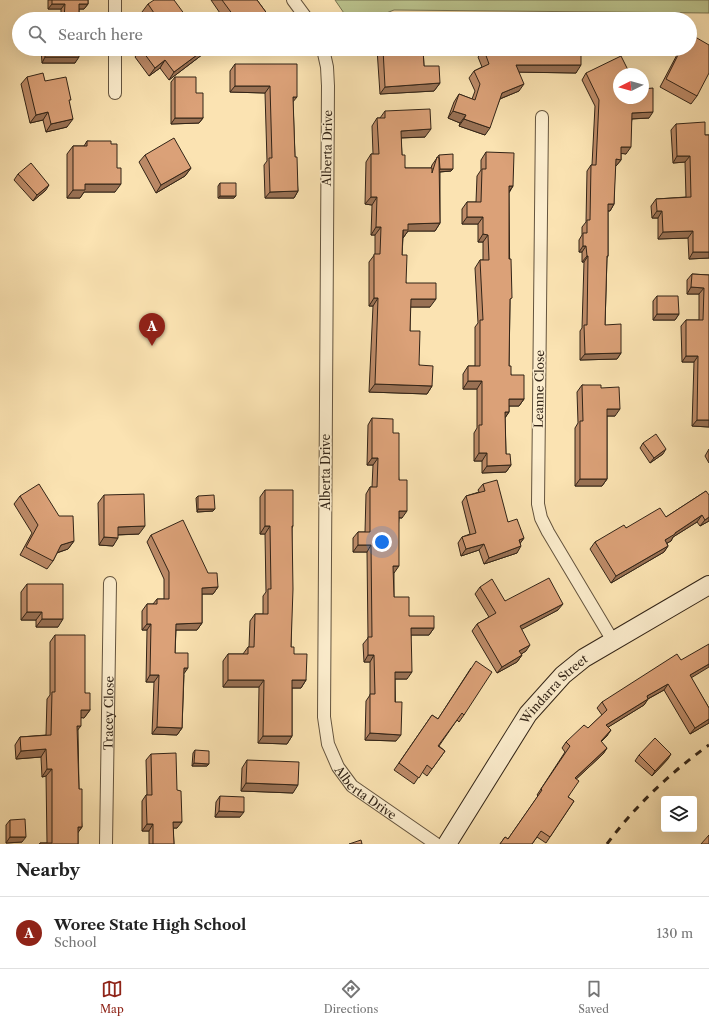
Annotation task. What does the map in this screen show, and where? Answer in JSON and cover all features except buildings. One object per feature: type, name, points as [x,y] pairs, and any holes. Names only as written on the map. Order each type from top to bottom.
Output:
[{"type":"street","points":[[115,0],[115,12]]},
{"type":"street","points":[[293,0],[302,12]]},
{"type":"street","points":[[115,56],[115,92]]},
{"type":"street","name":"Alberta Drive","points":[[325,56],[328,86],[324,716],[328,744],[338,767],[352,786],[436,844]]},
{"type":"street","name":"Leanne Close","points":[[542,117],[538,504],[541,518],[548,532],[613,640]]},
{"type":"street","name":"Tracey Close","points":[[106,844],[110,583]]},
{"type":"street","name":"Windarra Street","points":[[446,844],[528,714],[563,675],[584,658],[613,640],[709,585]]},
{"type":"green space","points":[[335,0],[709,0],[709,13],[394,10],[389,12],[343,12]]},
{"type":"railway","points":[[607,844],[629,816],[654,790],[709,745]]},
{"type":"place","name":"Woree State High School","points":[[152,346]]}]
